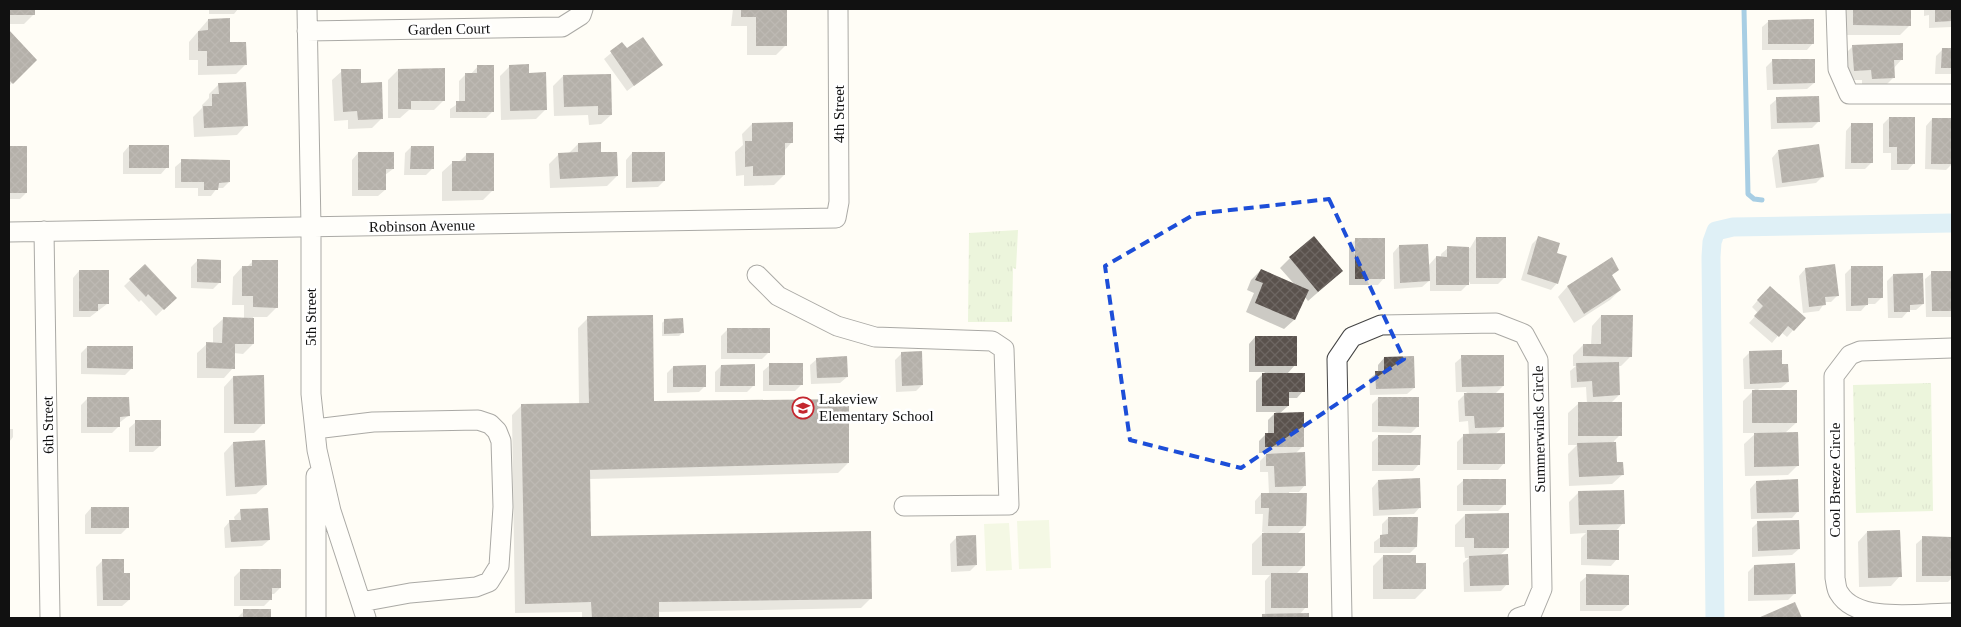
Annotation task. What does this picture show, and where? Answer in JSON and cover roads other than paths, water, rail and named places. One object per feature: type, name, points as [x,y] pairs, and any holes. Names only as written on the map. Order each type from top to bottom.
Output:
[{"type":"street","name":"5th Street","points":[[307,9],[311,228],[311,394],[317,450],[331,512],[363,610]]},
{"type":"street","name":"Garden Court","points":[[307,31],[562,27],[582,15],[583,9]]},
{"type":"street","name":"4th Street","points":[[836,218],[839,202],[838,9]]},
{"type":"street","points":[[1836,9],[1838,69],[1849,94],[1952,94]]},
{"type":"street","name":"Robinson Avenue","points":[[9,232],[836,218]]},
{"type":"street","name":"6th Street","points":[[44,231],[50,618]]},
{"type":"street","points":[[757,275],[778,296],[837,326],[875,336],[992,341],[1004,349],[1009,505],[904,506]]},
{"type":"street","name":"Summerwinds Circle","points":[[1342,618],[1337,359],[1352,337],[1381,325],[1496,323],[1524,334],[1538,360],[1542,588],[1532,613],[1518,618]]},
{"type":"street","name":"Cool Breeze Circle","points":[[1952,348],[1860,351],[1850,356],[1834,376],[1835,578],[1838,593],[1853,606],[1869,614],[1952,613]]},
{"type":"street","points":[[315,429],[372,422],[478,420],[490,424],[497,430],[501,441],[502,507],[499,566],[490,582],[476,587],[410,593],[363,610]]},
{"type":"street","points":[[316,618],[314,520],[317,450]]},
{"type":"waterway","points":[[1744,9],[1748,194],[1754,199],[1762,200]]},
{"type":"waterway","points":[[1715,618],[1711,257],[1712,242],[1716,231],[1733,227],[1952,223]]},
{"type":"place","name":"Lakeview Elementary School","points":[[803,408]]}]
